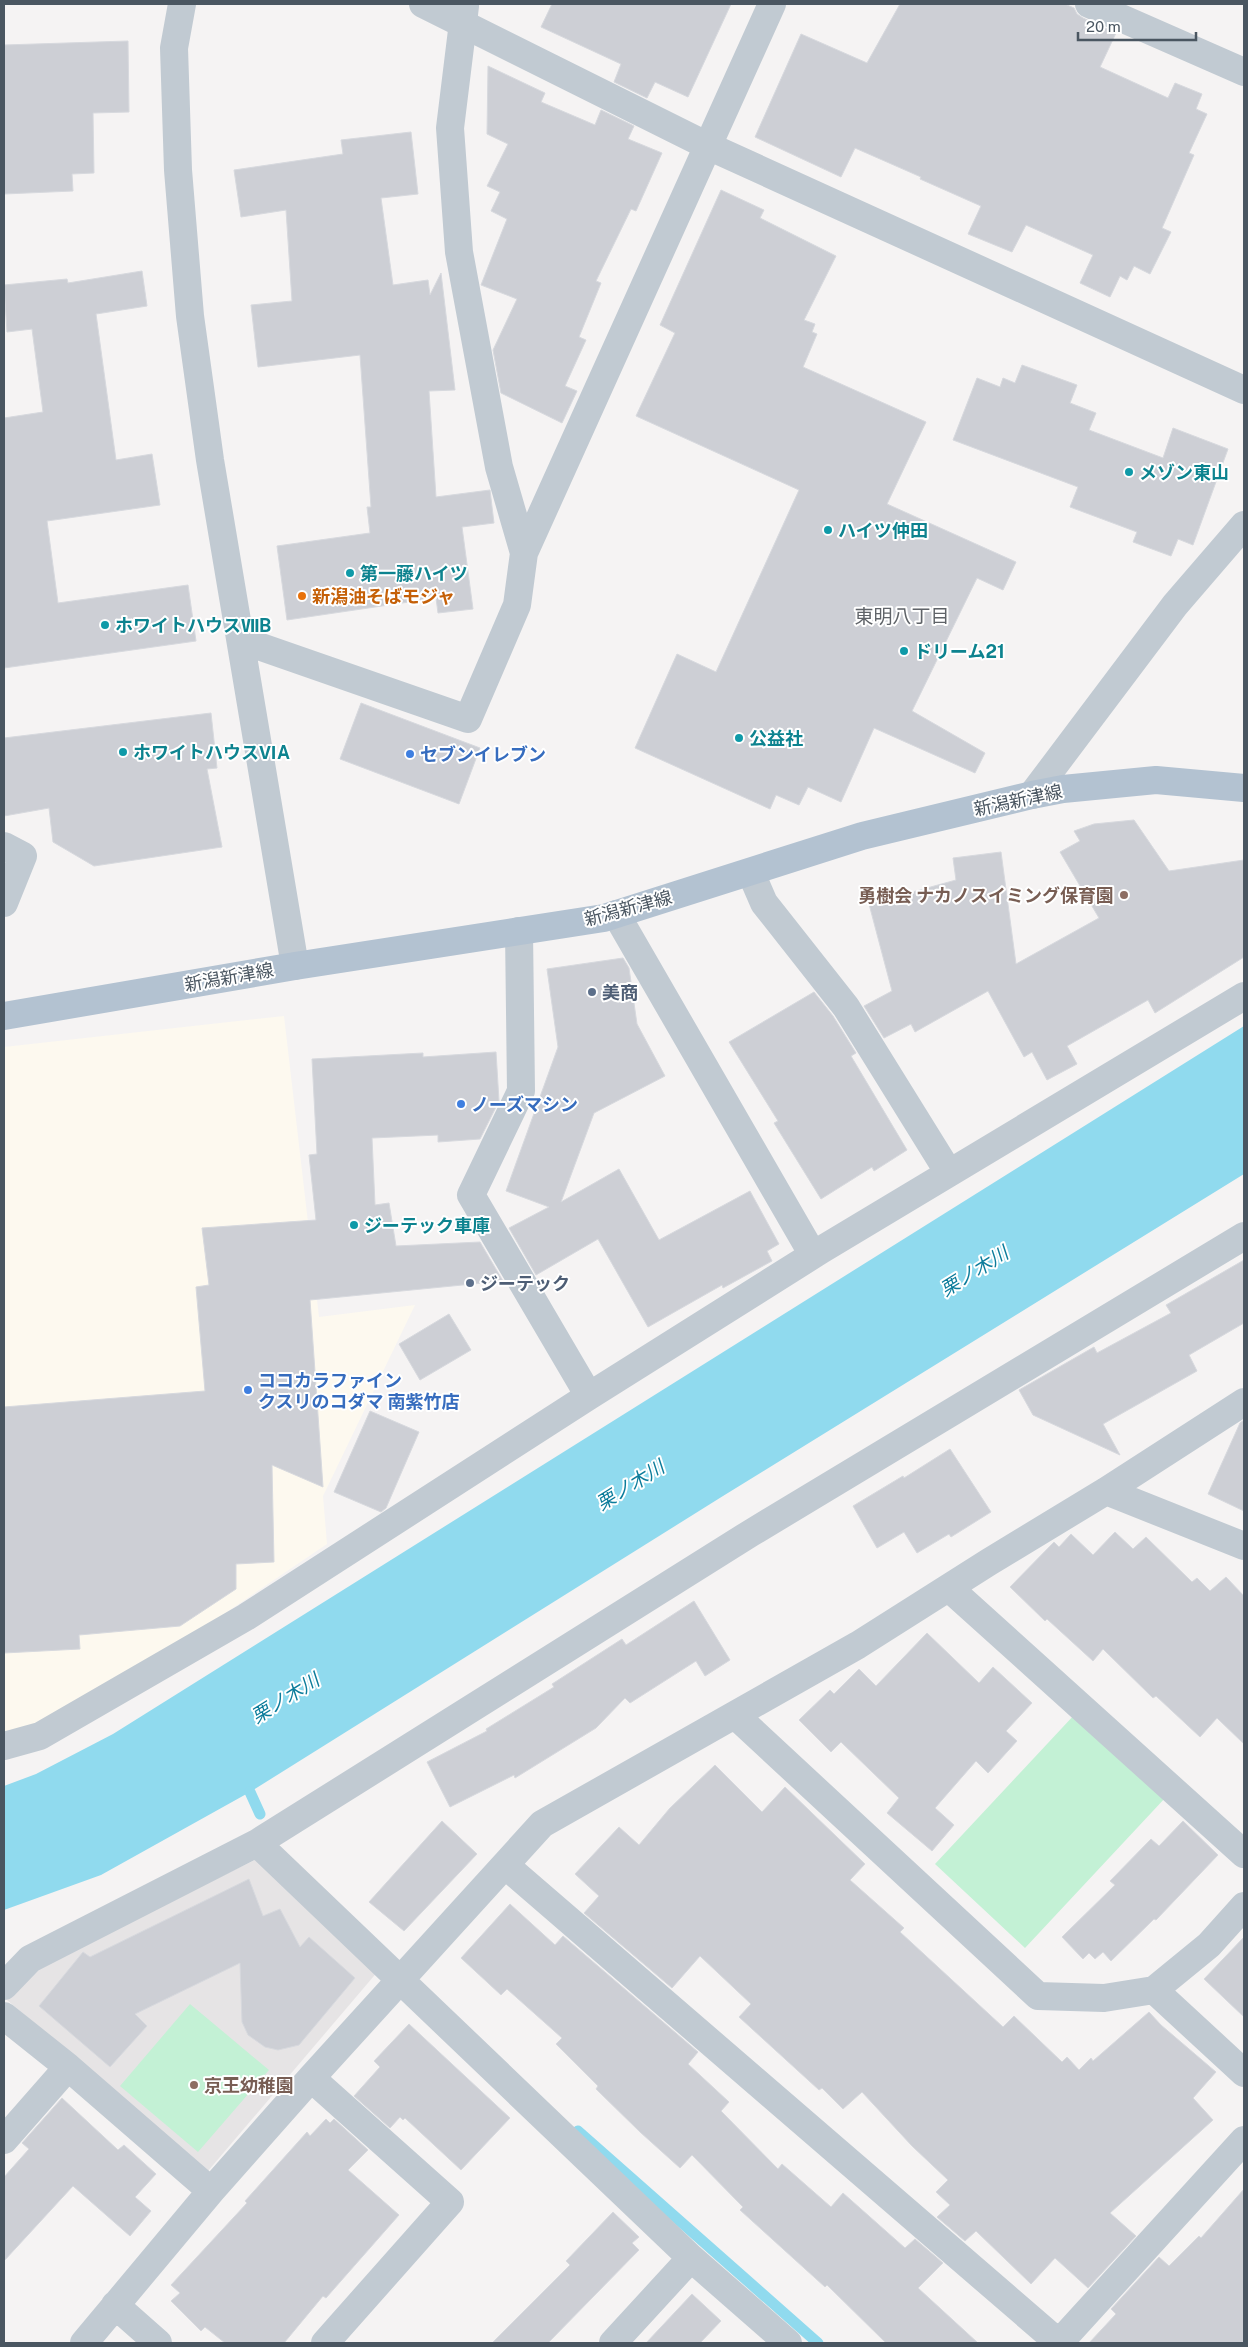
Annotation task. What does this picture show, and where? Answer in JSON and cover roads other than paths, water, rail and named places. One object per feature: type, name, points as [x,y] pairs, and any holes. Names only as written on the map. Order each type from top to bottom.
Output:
[{"type":"main road","name":"新潟新津線","points":[[4,1016],[295,966],[604,918],[751,873],[862,836],[1063,789],[1156,780],[1244,788]]},
{"type":"street","points":[[182,4],[174,57],[178,170],[190,316],[210,460],[295,966]]},
{"type":"street","points":[[423,4],[463,12],[708,146],[1244,390]]},
{"type":"street","points":[[240,640],[468,719],[517,605],[524,553],[772,4]]},
{"type":"street","points":[[1089,4],[1244,72]]},
{"type":"street","points":[[463,12],[450,128],[459,252],[499,467],[524,553]]},
{"type":"street","points":[[1032,795],[1175,605],[1244,525]]},
{"type":"street","points":[[4,846],[23,856],[4,903]]},
{"type":"street","points":[[751,873],[764,903],[846,1007],[948,1173]]},
{"type":"street","points":[[616,914],[813,1255]]},
{"type":"street","points":[[519,931],[521,1090],[471,1195],[589,1396]]},
{"type":"street","points":[[4,1746],[40,1736],[246,1617],[589,1396],[813,1255],[1244,996]]},
{"type":"street","points":[[4,1986],[30,1959],[257,1843],[751,1533],[1244,1236]]},
{"type":"street","points":[[84,2343],[212,2191],[311,2078],[542,1824],[736,1716],[858,1645],[1106,1491],[1244,1402]]},
{"type":"street","points":[[1106,1491],[1244,1546]]},
{"type":"street","points":[[949,1588],[1244,1854]]},
{"type":"street","points":[[736,1716],[1038,1996],[1104,1998],[1154,1990],[1209,1945],[1244,1906]]},
{"type":"street","points":[[257,1843],[691,2258],[788,2343]]},
{"type":"street","points":[[505,1866],[1059,2343],[1244,2140]]},
{"type":"street","points":[[1154,1990],[1244,2073]]},
{"type":"street","points":[[4,2016],[68,2067],[212,2191]]},
{"type":"street","points":[[4,2140],[68,2067]]},
{"type":"street","points":[[311,2078],[450,2202],[325,2343]]},
{"type":"street","points":[[613,2343],[691,2258]]},
{"type":"street","points":[[115,2305],[158,2343]]},
{"type":"water","name":"栗ノ木川","points":[[1244,1026],[1244,1174],[723,1496],[250,1792],[101,1875],[4,1910],[4,1786],[36,1774],[113,1734]]},
{"type":"waterway","points":[[250,1792],[260,1814]]},
{"type":"waterway","points":[[578,2131],[818,2343]]},
{"type":"place","name":"メゾン東山","points":[[1129,472]]},
{"type":"place","name":"ハイツ仲田","points":[[828,530]]},
{"type":"place","name":"第一藤ハイツ","points":[[350,573]]},
{"type":"place","name":"新潟油そばモジャ","points":[[302,596]]},
{"type":"place","name":"ホワイトハウスⅦB","points":[[105,625]]},
{"type":"place","name":"ドリーム21","points":[[904,651]]},
{"type":"place","name":"公益社","points":[[739,738]]},
{"type":"place","name":"ホワイトハウスⅥA","points":[[123,752]]},
{"type":"place","name":"セブンイレブン","points":[[410,754]]},
{"type":"place","name":"勇樹会 ナカノスイミング保育園","points":[[1124,895]]},
{"type":"place","name":"美商","points":[[592,992]]},
{"type":"place","name":"ノーズマシン","points":[[461,1104]]},
{"type":"place","name":"ジーテック車庫","points":[[354,1225]]},
{"type":"place","name":"ジーテック","points":[[470,1283]]},
{"type":"place","name":"ココカラファイン クスリのコダマ 南紫竹店","points":[[248,1390]]},
{"type":"place","name":"京王幼稚園","points":[[194,2085]]},
{"type":"district","name":"東明八丁目","points":[[902,616]]}]
